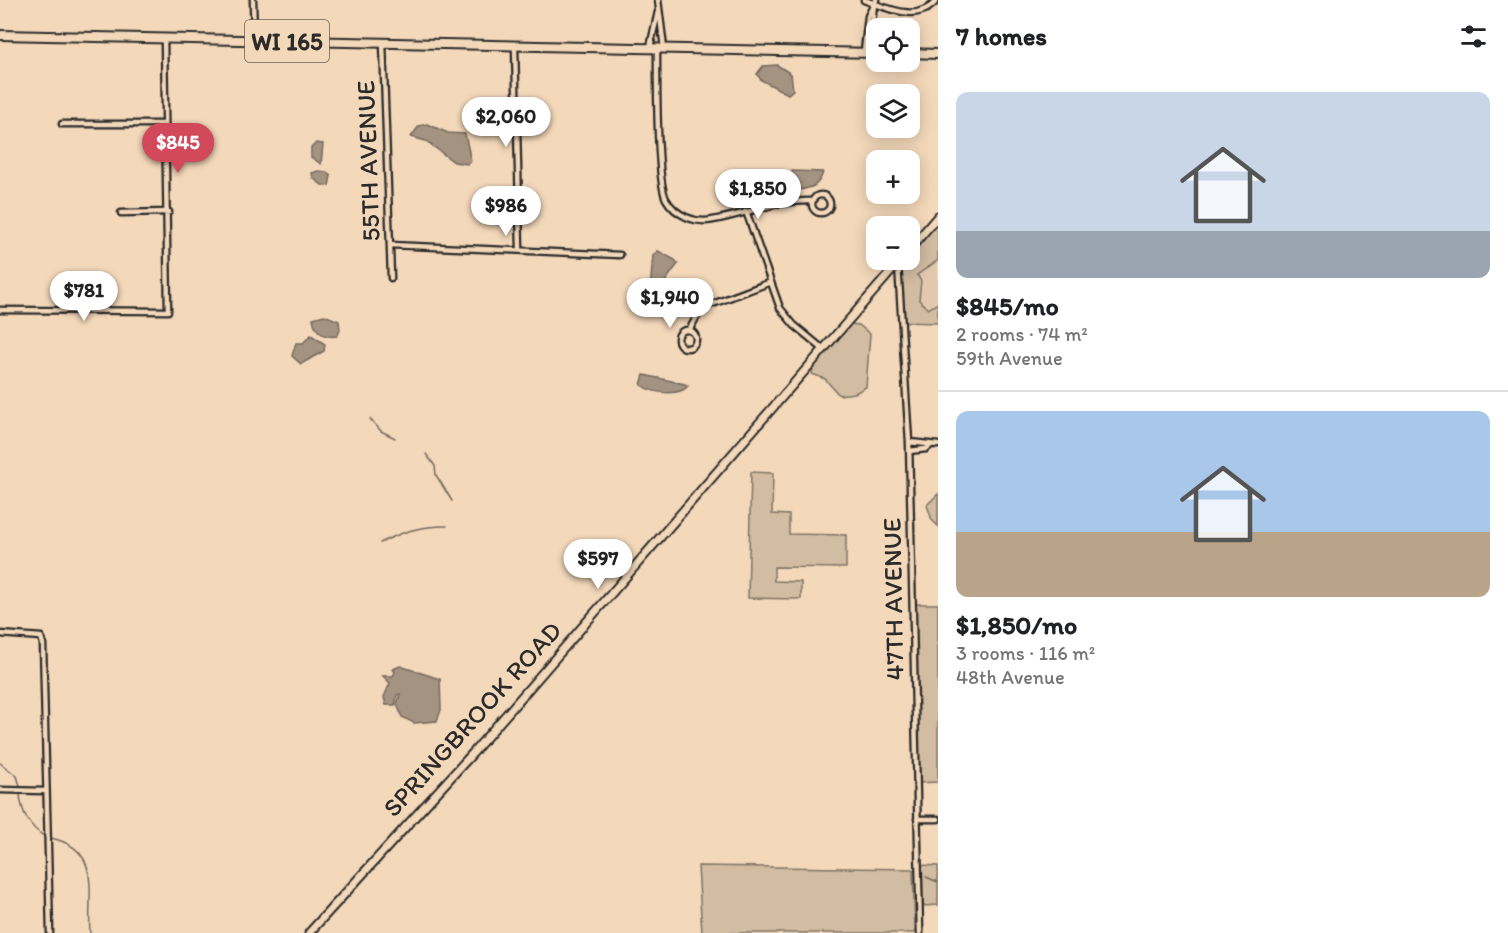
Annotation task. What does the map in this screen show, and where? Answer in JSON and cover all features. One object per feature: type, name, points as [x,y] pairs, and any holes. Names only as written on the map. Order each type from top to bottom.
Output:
[{"type":"main road","name":"WI 165","points":[[0,35],[515,47],[864,52]]},
{"type":"main road","points":[[920,53],[938,54]]},
{"type":"street","points":[[253,0],[254,40]]},
{"type":"street","points":[[658,0],[657,48],[663,191],[670,204],[681,215],[705,221],[783,202],[812,201],[822,195],[828,198],[830,207],[824,213],[818,213],[813,210],[812,201]]},
{"type":"street","points":[[864,0],[910,14],[922,12],[937,0]]},
{"type":"street","points":[[873,18],[875,2]]},
{"type":"street","points":[[864,52],[868,16],[875,2]]},
{"type":"street","points":[[657,48],[658,12]]},
{"type":"street","points":[[0,310],[168,311],[169,212],[164,38]]},
{"type":"street","name":"55TH AVENUE","points":[[383,43],[391,278]]},
{"type":"street","points":[[515,47],[520,249]]},
{"type":"street","points":[[62,124],[165,124]]},
{"type":"street","points":[[121,213],[169,212]]},
{"type":"street","points":[[746,212],[780,308],[794,325],[823,349]]},
{"type":"street","points":[[920,237],[938,216]]},
{"type":"street","points":[[390,244],[620,255]]},
{"type":"street","name":"SPRINGBROOK ROAD","points":[[309,933],[472,754],[892,270]]},
{"type":"street","name":"47TH AVENUE","points":[[899,270],[909,442],[920,933]]},
{"type":"street","points":[[689,330],[697,338],[695,344],[688,348],[682,346],[678,339],[683,331],[689,330],[702,308],[771,282]]},
{"type":"street","points":[[909,442],[938,445]]},
{"type":"street","points":[[909,451],[926,449],[931,445]]},
{"type":"street","points":[[0,634],[41,637],[43,644],[50,933]]},
{"type":"street","points":[[0,790],[46,791]]},
{"type":"street","points":[[917,819],[938,819]]},
{"type":"shaded area","points":[[777,65],[791,74],[793,90],[788,94],[761,80],[757,74],[763,66]]},
{"type":"shaded area","points":[[427,124],[448,133],[465,134],[471,161],[467,164],[454,162],[426,141],[411,137],[419,126]]},
{"type":"shaded area","points":[[316,143],[323,144],[321,164],[311,157],[311,148]]},
{"type":"shaded area","points":[[792,171],[823,172],[814,186],[798,190],[794,186]]},
{"type":"shaded area","points":[[327,172],[331,176],[329,186],[322,185],[313,178],[312,173]]},
{"type":"shaded area","points":[[938,216],[938,323],[901,322],[908,270],[920,270],[920,243]]},
{"type":"shaded area","points":[[938,216],[938,260],[917,275],[921,281],[919,300],[928,309],[938,303],[938,323],[901,322],[898,270],[920,270],[920,237]]},
{"type":"shaded area","points":[[658,251],[678,264],[649,303],[643,304],[650,290],[653,255]]},
{"type":"shaded area","points":[[324,315],[339,321],[340,330],[337,336],[324,335],[316,327],[313,318]]},
{"type":"shaded area","points":[[851,324],[859,325],[870,334],[866,387],[855,393],[839,395],[825,379],[812,374],[813,366]]},
{"type":"shaded area","points":[[311,335],[325,344],[324,351],[301,364],[292,356],[296,343],[303,343]]},
{"type":"shaded area","points":[[644,375],[688,386],[678,392],[658,392],[641,385]]},
{"type":"shaded area","points":[[751,472],[773,473],[772,514],[789,515],[789,534],[846,535],[846,568],[774,567],[774,581],[801,582],[801,599],[748,598]]},
{"type":"shaded area","points":[[938,494],[938,526],[932,520],[927,505]]},
{"type":"shaded area","points":[[912,604],[938,604],[938,782],[916,783]]},
{"type":"shaded area","points":[[400,666],[440,679],[441,710],[437,721],[414,723],[402,717],[397,704],[400,694],[397,695],[395,705],[386,705],[384,697],[390,683],[383,676],[393,676],[395,672],[393,669]]},
{"type":"shaded area","points":[[922,865],[938,866],[938,905],[923,906]]},
{"type":"shaded area","points":[[698,866],[913,869],[915,933],[702,933]]},
{"type":"waterway","points":[[370,419],[381,431],[395,438]]},
{"type":"waterway","points":[[426,454],[435,466],[436,475],[452,501]]},
{"type":"waterway","points":[[380,543],[412,530],[447,526]]},
{"type":"waterway","points":[[0,763],[17,776],[20,786]]},
{"type":"waterway","points":[[20,794],[27,818],[44,836]]},
{"type":"waterway","points":[[51,838],[79,852],[85,862],[90,888],[90,933]]},
{"type":"waterway","points":[[926,877],[938,882]]}]
